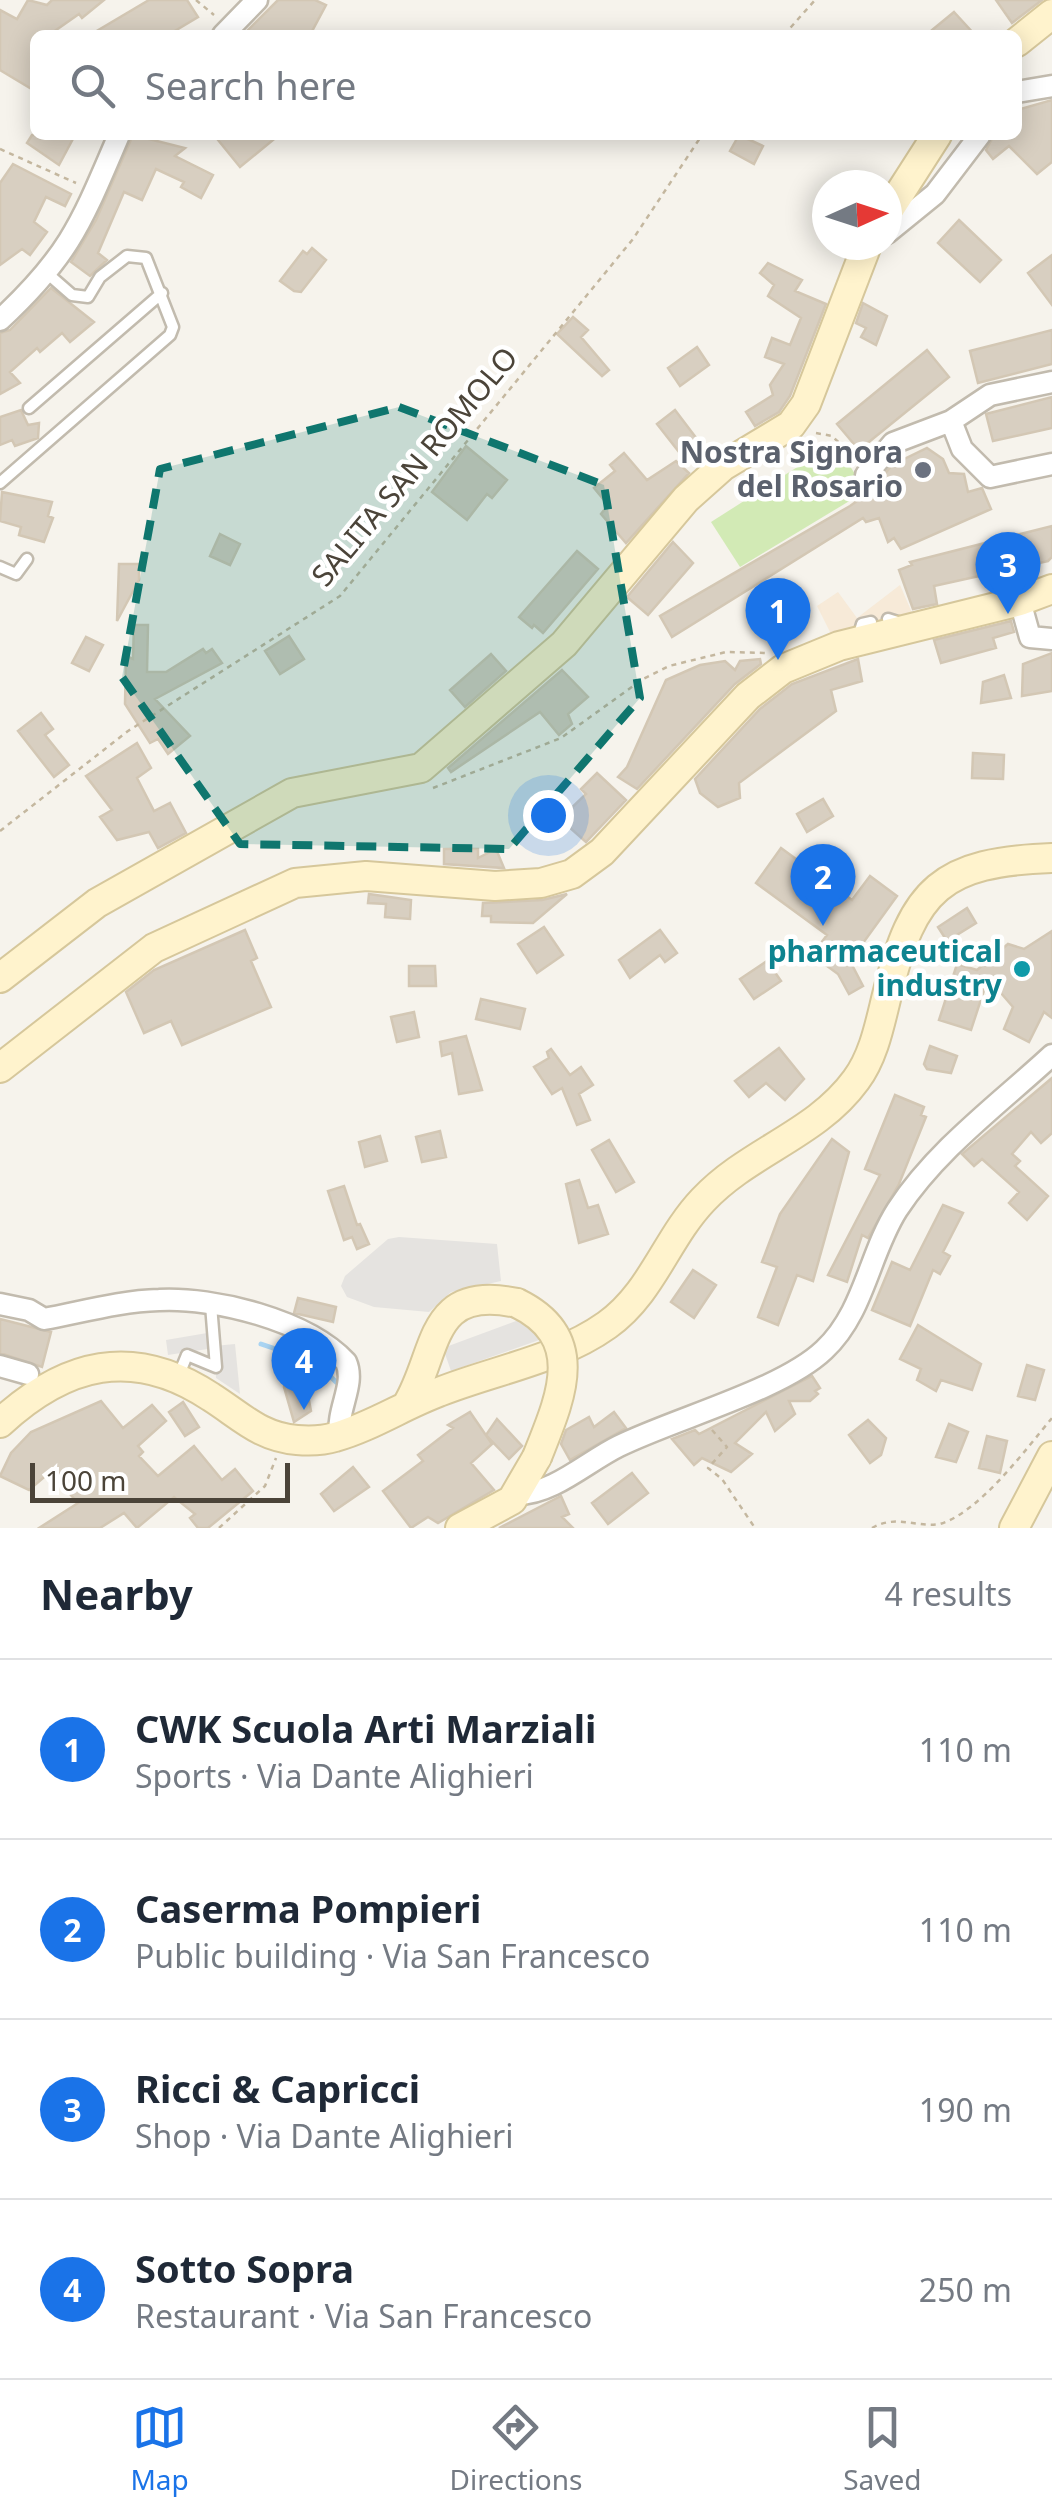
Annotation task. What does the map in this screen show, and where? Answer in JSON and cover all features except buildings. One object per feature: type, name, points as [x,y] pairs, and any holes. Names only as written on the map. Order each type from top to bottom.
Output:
[{"type":"street","points":[[228,30],[256,0]]},
{"type":"street","points":[[1022,38],[1052,14]]},
{"type":"street","points":[[1022,91],[1052,86]]},
{"type":"street","points":[[0,320],[48,274],[72,242],[117,140]]},
{"type":"street","points":[[902,190],[934,140]]},
{"type":"street","points":[[902,221],[935,194],[976,140]]},
{"type":"street","points":[[0,978],[98,903],[292,793],[420,768],[443,750],[564,644],[686,499],[723,466],[790,425],[806,404],[860,260]]},
{"type":"street","points":[[866,474],[876,457],[892,443],[951,421],[990,395],[1052,382]]},
{"type":"street","points":[[951,421],[962,450],[990,477],[1052,464]]},
{"type":"street","points":[[0,1068],[154,948],[295,883],[366,876],[495,886],[542,883],[572,874],[602,852],[748,696],[807,657],[864,632],[1020,602],[1052,589]]},
{"type":"street","points":[[1020,602],[1030,637],[1052,639]]},
{"type":"street","points":[[0,1423],[52,1382],[89,1369],[133,1367],[178,1378],[238,1418],[278,1438],[309,1441],[340,1436],[438,1392],[570,1346],[622,1314],[647,1286],[701,1202],[727,1176],[835,1108],[860,1075],[879,1030],[901,946],[922,903],[944,882],[968,869],[996,860],[1052,858]]},
{"type":"street","points":[[518,1494],[542,1489],[616,1447],[688,1414],[788,1376],[824,1350],[847,1322],[894,1215],[922,1174],[1052,1055]]},
{"type":"street","points":[[0,1304],[29,1310],[44,1319],[142,1300],[212,1313],[274,1318],[340,1356],[350,1376],[339,1410],[340,1436]]},
{"type":"street","points":[[406,1405],[439,1324],[462,1305],[484,1300],[517,1303],[546,1321],[562,1356],[562,1392],[538,1456],[518,1494],[500,1509],[460,1528]]},
{"type":"street","points":[[428,1347],[438,1392]]},
{"type":"street","points":[[0,1366],[28,1374]]},
{"type":"street","points":[[1014,1528],[1052,1456]]},
{"type":"lane","points":[[0,484],[170,336],[173,327],[146,258],[127,256],[100,277],[88,297],[72,294],[48,274]]},
{"type":"lane","points":[[29,408],[162,293]]},
{"type":"lane","points":[[0,567],[16,574],[28,560]]},
{"type":"lane","points":[[178,1378],[188,1355],[216,1368],[212,1313]]},
{"type":"path","points":[[196,0],[224,30]]},
{"type":"path","points":[[788,30],[815,0]]},
{"type":"path","name":"SALITA SAN ROMOLO","points":[[0,832],[128,732],[340,596],[633,239],[699,140]]},
{"type":"path","points":[[0,149],[96,192]]},
{"type":"path","points":[[810,432],[832,436],[866,474]]},
{"type":"path","points":[[419,788],[437,788],[561,738],[642,679],[669,666],[726,652],[807,657]]},
{"type":"path","points":[[688,1414],[728,1446],[708,1468],[722,1479],[755,1528]]},
{"type":"path","points":[[872,1528],[886,1521],[943,1522],[978,1498],[1052,1418]]},
{"type":"path","points":[[219,1528],[265,1486],[267,1479]]},
{"type":"highlighted area","points":[[399,407],[604,485],[640,698],[509,849],[240,844],[122,677],[160,469]]},
{"type":"shaded area","points":[[900,585],[916,622],[836,644],[817,606],[838,592],[857,618]]},
{"type":"shaded area","points":[[388,1239],[497,1244],[501,1281],[451,1292],[429,1312],[374,1307],[347,1297],[341,1286],[345,1276]]},
{"type":"shaded area","points":[[524,1318],[542,1339],[451,1371],[443,1348]]},
{"type":"shaded area","points":[[213,1332],[214,1346],[235,1344],[240,1394],[216,1378],[214,1348],[168,1355],[166,1340]]},
{"type":"green space","points":[[835,443],[866,491],[740,567],[711,522]]},
{"type":"waterway","points":[[261,1344],[317,1363],[336,1382]]},
{"type":"place","name":"Nostra Signora del Rosario","points":[[923,470]]},
{"type":"place","name":"Ricci & Capricci","points":[[1008,614]]},
{"type":"place","name":"CWK Scuola Arti Marziali","points":[[778,660]]},
{"type":"place","name":"Caserma Pompieri","points":[[823,926]]},
{"type":"place","name":"pharmaceutical industry","points":[[1022,969]]},
{"type":"place","name":"Sotto Sopra","points":[[304,1410]]}]
